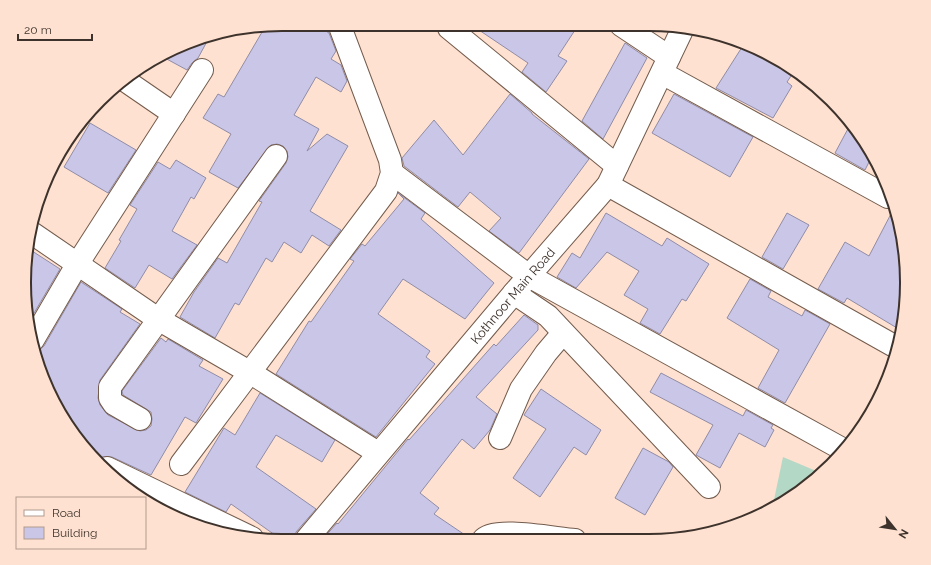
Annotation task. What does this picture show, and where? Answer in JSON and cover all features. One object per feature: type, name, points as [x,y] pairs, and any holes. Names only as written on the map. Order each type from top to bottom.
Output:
[{"type":"street","points":[[181,464],[251,373],[386,191],[392,173],[390,160],[342,31]]},
{"type":"street","points":[[452,31],[612,175],[892,345]]},
{"type":"street","points":[[629,31],[665,65],[884,195]]},
{"type":"street","name":"Kothnoor Main Road","points":[[311,534],[529,276],[612,175],[681,33]]},
{"type":"street","points":[[37,334],[78,263],[202,70]]},
{"type":"street","points":[[129,83],[174,114]]},
{"type":"street","points":[[140,419],[114,404],[110,398],[110,388],[158,318],[276,156]]},
{"type":"street","points":[[392,173],[529,276],[839,447]]},
{"type":"street","points":[[36,235],[158,318],[251,373],[378,453]]},
{"type":"street","points":[[514,293],[548,316],[709,487]]},
{"type":"street","points":[[500,438],[521,389],[546,352],[563,332]]},
{"type":"street","points":[[118,473],[234,529]]},
{"type":"street","points":[[498,534],[514,534]]},
{"type":"green space","points":[[783,457],[815,471],[788,492],[774,500]]},
{"type":"building","points":[[326,31],[329,33],[336,51],[331,59],[341,65],[347,81],[341,92],[316,77],[294,115],[319,129],[307,151],[327,134],[348,146],[310,211],[341,230],[329,246],[312,235],[301,253],[284,242],[272,262],[266,258],[239,305],[235,303],[215,338],[180,317],[194,292],[218,258],[227,263],[262,202],[259,201],[286,163],[288,157],[287,151],[283,146],[277,144],[271,145],[238,188],[209,172],[231,134],[203,118],[218,94],[224,97],[262,32]]},
{"type":"building","points":[[480,31],[574,31],[558,56],[567,61],[546,92],[522,72],[528,63]]},
{"type":"building","points":[[206,43],[198,58],[187,70],[167,59],[186,50]]},
{"type":"building","points":[[625,43],[647,58],[603,139],[582,121]]},
{"type":"building","points":[[741,49],[760,57],[791,75],[787,82],[792,86],[773,118],[716,88]]},
{"type":"building","points":[[510,94],[532,114],[589,159],[519,253],[489,231],[501,218],[470,192],[458,207],[404,166],[402,158],[434,120],[463,155]]},
{"type":"building","points":[[674,94],[753,137],[730,177],[652,133]]},
{"type":"building","points":[[90,123],[136,150],[108,193],[64,167]]},
{"type":"building","points":[[848,129],[869,162],[865,170],[835,153]]},
{"type":"building","points":[[176,160],[206,178],[194,199],[191,197],[172,231],[197,245],[172,279],[149,265],[135,288],[105,268],[137,209],[130,205],[158,162],[170,169]]},
{"type":"building","points":[[398,193],[425,213],[421,219],[494,283],[465,319],[403,279],[378,314],[430,351],[426,357],[435,364],[376,437],[276,374],[309,321],[311,322],[354,261],[350,259],[362,244],[365,246],[404,199]]},
{"type":"building","points":[[606,213],[662,246],[667,238],[709,264],[686,301],[682,299],[660,334],[640,323],[648,309],[624,295],[639,271],[607,252],[576,288],[557,277],[572,253],[580,258]]},
{"type":"building","points":[[787,213],[809,225],[783,269],[762,257]]},
{"type":"building","points":[[890,215],[898,250],[900,282],[896,327],[847,298],[844,303],[818,289],[845,242],[869,256]]},
{"type":"building","points":[[33,252],[60,269],[33,315],[31,282]]},
{"type":"building","points":[[750,279],[771,291],[768,297],[802,316],[805,310],[830,324],[785,403],[758,388],[779,350],[727,318]]},
{"type":"building","points":[[81,282],[122,309],[120,312],[140,324],[100,380],[98,398],[100,405],[108,415],[140,431],[146,430],[151,426],[151,412],[123,395],[122,391],[161,338],[166,342],[168,339],[203,360],[199,366],[223,379],[196,423],[185,417],[151,475],[112,457],[102,457],[83,436],[73,422],[50,379],[40,349],[44,346]]},
{"type":"building","points":[[524,315],[538,325],[538,330],[476,397],[497,414],[490,430],[474,449],[462,439],[420,493],[439,508],[434,514],[464,534],[327,534],[337,523],[338,524],[408,439],[409,440],[494,344],[496,346]]},
{"type":"building","points":[[661,373],[743,416],[746,410],[773,425],[771,428],[774,430],[765,447],[739,433],[720,468],[696,455],[713,425],[650,392]]},
{"type":"building","points":[[541,389],[601,430],[586,455],[574,447],[540,497],[513,478],[546,429],[524,415]]},
{"type":"building","points":[[260,393],[335,440],[322,462],[276,435],[256,467],[316,509],[296,534],[273,533],[231,504],[226,512],[185,492],[224,428],[235,435]]},
{"type":"building","points":[[643,448],[669,462],[673,467],[645,515],[615,498]]}]
